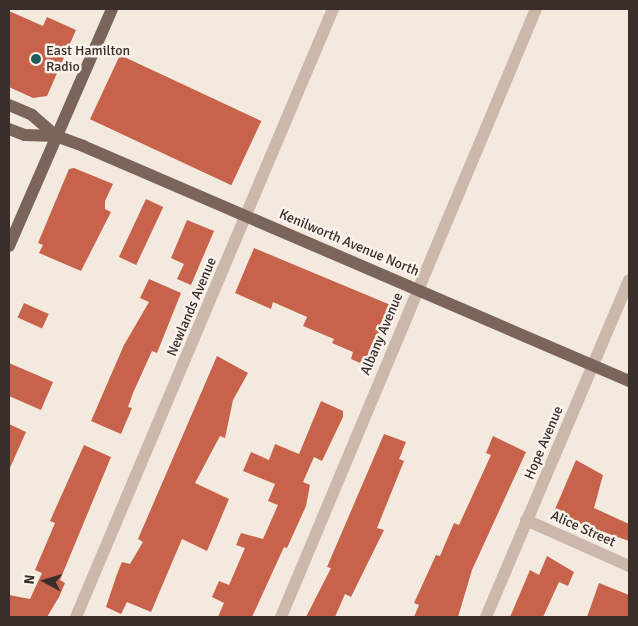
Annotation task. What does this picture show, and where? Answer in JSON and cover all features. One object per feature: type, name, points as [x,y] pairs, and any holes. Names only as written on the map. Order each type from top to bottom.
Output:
[{"type":"main road","points":[[9,246],[112,9]]},
{"type":"main road","name":"Kenilworth Avenue North","points":[[9,104],[32,115],[56,136],[418,288],[629,381]]},
{"type":"main road","name":"Kenilworth Avenue North","points":[[9,130],[25,135],[56,136]]},
{"type":"street","name":"Newlands Avenue","points":[[76,617],[334,9]]},
{"type":"street","name":"Albany Avenue","points":[[281,617],[536,9]]},
{"type":"street","name":"Hope Avenue","points":[[486,617],[629,280]]},
{"type":"street","name":"Alice Street","points":[[526,520],[629,566]]},
{"type":"building","name":"East Hamilton Radio","points":[[9,11],[43,26],[47,17],[76,30],[47,96],[33,98],[9,87]]},
{"type":"building","points":[[120,55],[261,121],[231,185],[90,119]]},
{"type":"building","points":[[74,168],[113,184],[105,201],[105,209],[111,212],[81,271],[39,253],[43,245],[38,243],[69,169]]},
{"type":"building","points":[[146,199],[163,207],[136,265],[119,257]]},
{"type":"building","points":[[187,220],[214,231],[191,285],[177,279],[184,264],[171,258]]},
{"type":"building","points":[[254,248],[393,306],[367,366],[351,359],[353,352],[332,343],[334,339],[303,326],[307,317],[273,302],[271,309],[235,293]]},
{"type":"building","points":[[149,279],[181,293],[157,353],[152,351],[133,393],[128,407],[132,408],[121,434],[91,421],[124,345],[149,302],[140,298]]},
{"type":"building","points":[[24,303],[49,314],[42,329],[17,318]]},
{"type":"building","points":[[217,356],[248,373],[233,400],[225,438],[220,436],[195,483],[229,499],[207,551],[182,539],[151,612],[127,602],[121,614],[106,607],[117,574],[122,562],[130,564],[143,542],[138,539]]},
{"type":"building","points":[[9,363],[53,382],[41,410],[9,396]]},
{"type":"building","points":[[321,401],[343,411],[343,417],[322,461],[314,457],[303,482],[310,485],[306,506],[287,548],[284,547],[252,617],[218,617],[224,603],[212,597],[219,581],[229,585],[245,548],[236,545],[241,533],[263,539],[278,505],[268,501],[275,484],[243,471],[251,452],[269,460],[275,444],[299,454]]},
{"type":"building","points":[[9,424],[26,432],[9,470]]},
{"type":"building","points":[[384,434],[406,442],[399,459],[404,461],[377,528],[384,530],[351,597],[345,594],[335,617],[306,617],[331,568],[327,567]]},
{"type":"building","points":[[493,436],[526,452],[472,570],[458,617],[414,617],[419,605],[414,603],[436,555],[440,556],[454,523],[459,525],[491,455],[486,453]]},
{"type":"building","points":[[84,445],[111,457],[60,580],[65,583],[59,597],[47,617],[9,617],[9,595],[30,599],[42,573],[35,570],[55,523],[50,521]]},
{"type":"building","points":[[576,460],[603,475],[594,508],[629,524],[629,541],[553,514]]},
{"type":"building","points":[[547,556],[574,572],[568,586],[559,582],[543,617],[510,617],[530,570],[539,575]]},
{"type":"building","points":[[599,583],[629,595],[629,617],[587,617]]},
{"type":"place","name":"East Hamilton Radio","points":[[36,59]]}]
